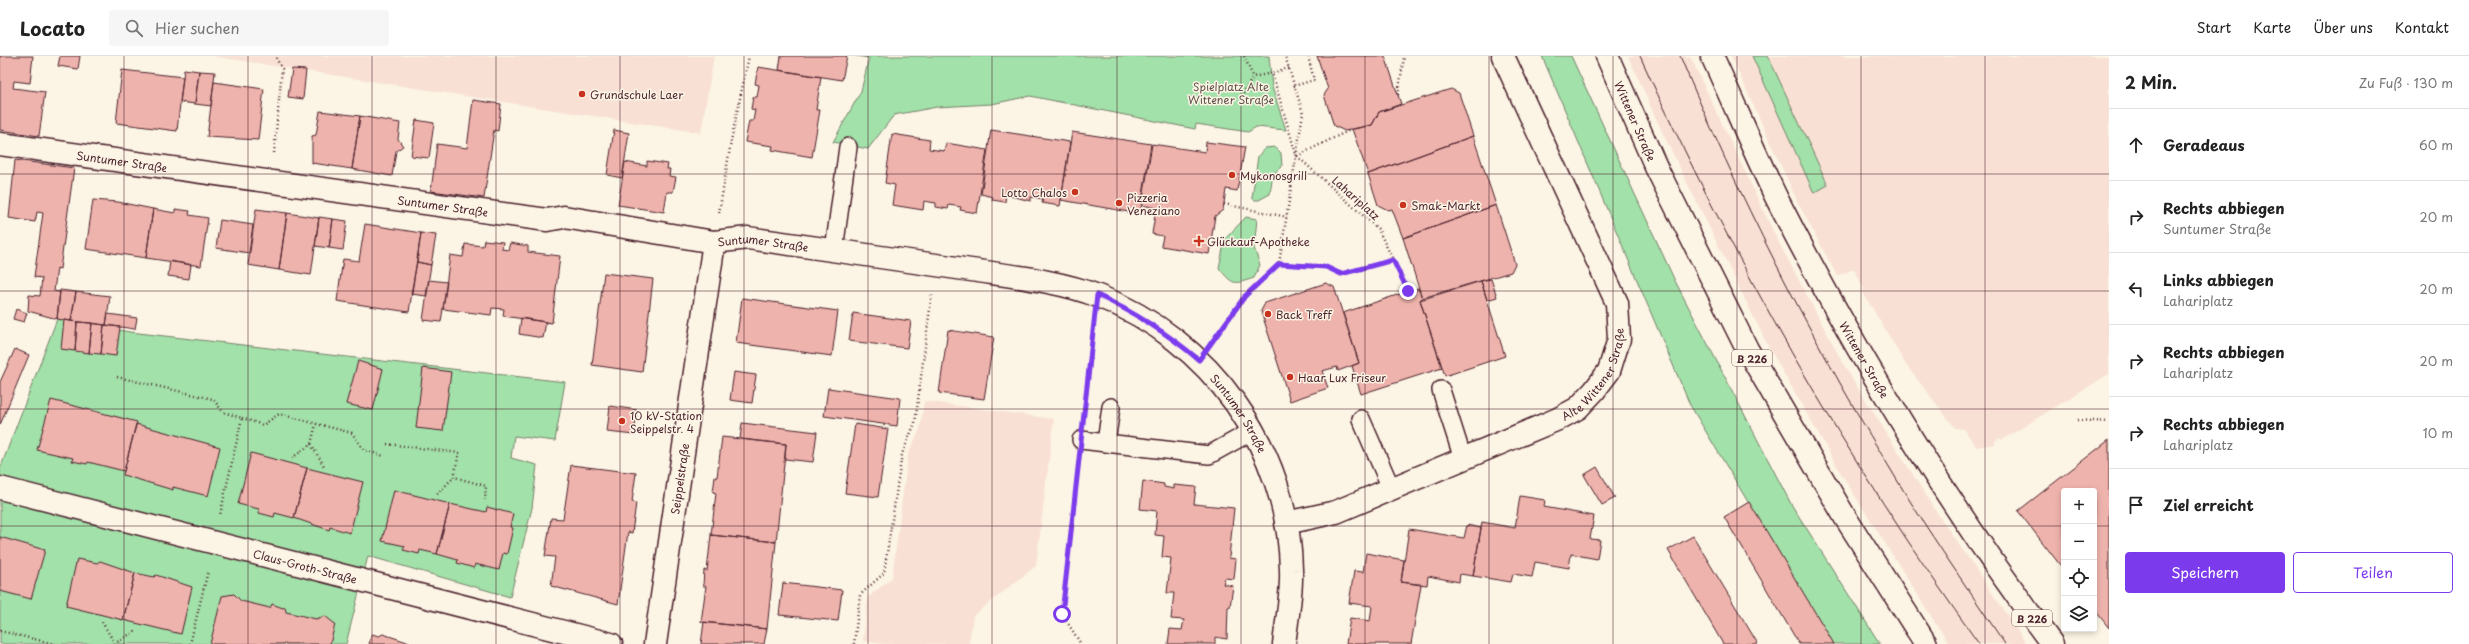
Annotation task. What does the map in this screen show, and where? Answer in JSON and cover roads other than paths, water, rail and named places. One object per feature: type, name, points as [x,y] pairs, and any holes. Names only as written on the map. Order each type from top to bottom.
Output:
[{"type":"street","name":"Alte Wittener Straße","points":[[1286,523],[1336,512],[1558,419],[1578,408],[1594,391],[1609,371],[1619,339],[1617,303],[1503,56]]},
{"type":"street","name":"Wittener Straße","points":[[1607,56],[1656,167],[1747,349],[1845,517],[1926,644]]},
{"type":"street","name":"Wittener Straße","points":[[1712,56],[1777,199],[1853,339],[1925,458],[2013,592],[2052,644]]},
{"type":"street","name":"Suntumer Straße","points":[[0,144],[547,220],[564,217],[714,242],[748,238],[1037,280],[1097,295],[1138,314],[1173,337],[1199,360],[1235,400],[1254,430],[1276,482],[1286,523],[1292,569],[1290,606],[1284,644]]},
{"type":"street","name":"Seippelstraße","points":[[655,644],[691,408],[714,242]]},
{"type":"street","name":"Claus-Groth-Straße","points":[[0,488],[214,543],[537,635],[611,644]]},
{"type":"lane","points":[[834,250],[848,147]]},
{"type":"lane","points":[[1441,390],[1463,459]]},
{"type":"lane","points":[[1106,443],[1111,408]]},
{"type":"lane","points":[[1361,419],[1391,488]]},
{"type":"lane","points":[[1081,440],[1209,455],[1254,430]]},
{"type":"tram line","points":[[1640,56],[1714,209],[1795,358],[1883,503],[1979,644]]},
{"type":"tram line","points":[[1680,56],[1702,108],[1750,211],[1828,362],[1914,507],[2005,644]]},
{"type":"place","name":"Grundschule Laer","points":[[582,94]]},
{"type":"place","name":"Mykonosgrill","points":[[1232,175]]},
{"type":"place","name":"Lotto Chalos","points":[[1075,192]]},
{"type":"place","name":"Pizzeria Veneziano","points":[[1119,203]]},
{"type":"place","name":"Smak-Markt","points":[[1403,205]]},
{"type":"place","name":"Glückauf-Apotheke","points":[[1199,241]]},
{"type":"place","name":"Back Treff","points":[[1268,314]]},
{"type":"place","name":"Haar Lux Friseur","points":[[1290,377]]},
{"type":"place","name":"10 kV-Station Seippelstr. 4","points":[[622,421]]},
{"type":"park label","name":"Spielplatz Alte Wittener Straße","points":[[1231,92]]}]
